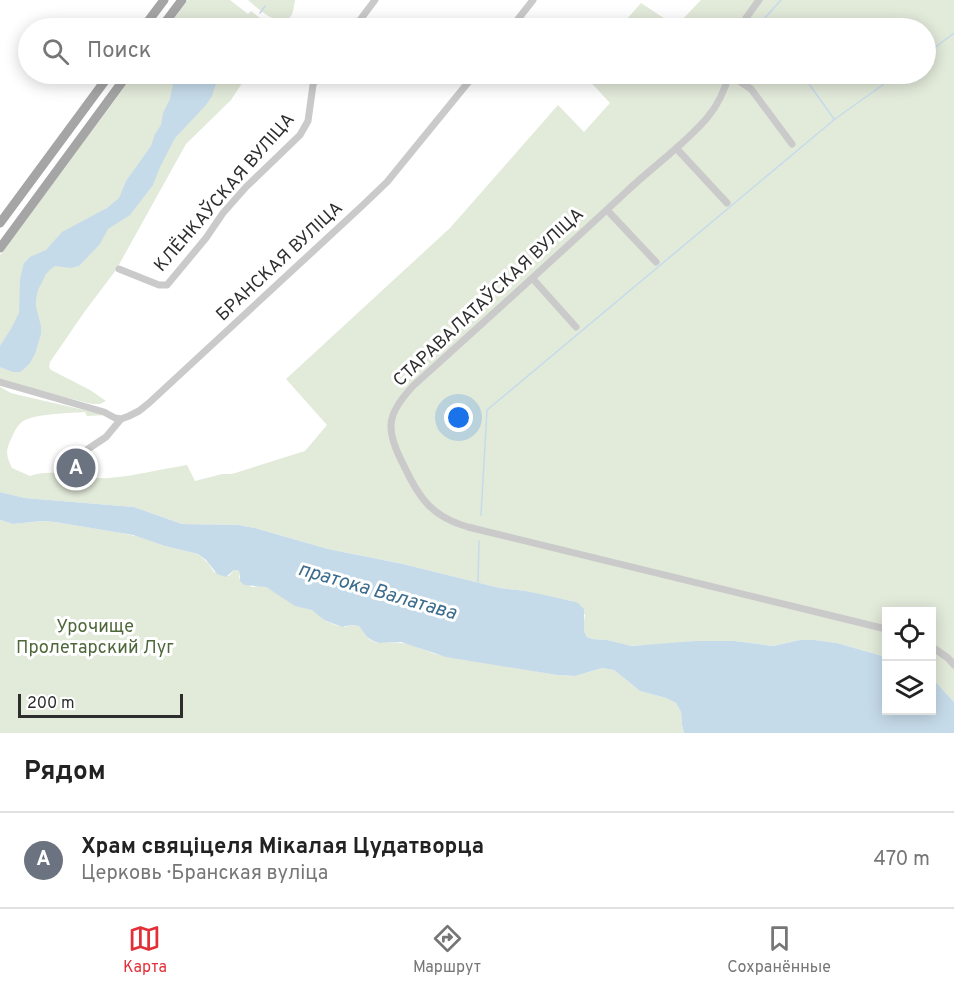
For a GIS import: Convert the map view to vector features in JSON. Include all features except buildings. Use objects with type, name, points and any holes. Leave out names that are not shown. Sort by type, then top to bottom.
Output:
[{"type":"main road","points":[[150,18],[164,0]]},
{"type":"main road","points":[[168,18],[182,0]]},
{"type":"main road","points":[[0,224],[103,84]]},
{"type":"main road","points":[[0,248],[121,84]]},
{"type":"street","points":[[362,18],[375,0]]},
{"type":"street","points":[[519,18],[533,0]]},
{"type":"street","points":[[746,18],[759,0]]},
{"type":"street","name":"КЛЁНКАЎСКАЯ ВУЛІЦА","points":[[119,269],[159,285],[167,285],[246,187],[300,135],[309,121],[314,84]]},
{"type":"street","name":"БРАНСКАЯ ВУЛІЦА","points":[[86,451],[106,437],[121,419],[139,411],[149,403],[387,182],[468,84]]},
{"type":"street","name":"СТАРАВАЛАТАЎСКАЯ ВУЛІЦА","points":[[726,84],[713,111],[676,148],[413,386],[401,400],[393,415],[391,426],[398,454],[419,495],[431,509],[457,524],[882,628]]},
{"type":"street","points":[[744,84],[751,89],[792,144]]},
{"type":"street","points":[[676,148],[727,203]]},
{"type":"street","points":[[607,210],[656,262]]},
{"type":"street","points":[[533,279],[576,327]]},
{"type":"street","points":[[0,382],[121,419]]},
{"type":"street","points":[[936,650],[954,665]]},
{"type":"green space","points":[[188,0],[230,0],[248,14],[251,11],[260,18],[174,18]]},
{"type":"green space","points":[[248,0],[295,0],[294,9],[289,18],[272,18]]},
{"type":"green space","points":[[701,0],[954,0],[954,702],[936,682],[936,607],[882,607],[882,656],[837,643],[815,640],[800,640],[773,646],[735,641],[695,641],[628,646],[587,637],[583,628],[585,615],[572,601],[500,588],[403,564],[328,549],[255,528],[239,525],[182,524],[134,507],[25,498],[0,492],[0,387],[11,393],[106,415],[87,416],[85,412],[62,413],[23,421],[13,435],[7,450],[12,468],[30,476],[59,473],[109,478],[187,465],[195,481],[222,474],[232,474],[305,451],[327,425],[286,379],[450,228],[558,105],[584,132],[610,103],[592,84],[936,84],[936,18],[684,18]]},
{"type":"green space","points":[[641,3],[664,18],[628,18]]},
{"type":"green space","points":[[127,84],[241,84],[231,100],[186,144],[116,270],[50,362],[51,370],[106,401],[92,404],[0,379],[0,255]]},
{"type":"green space","name":"Урочище Пролетарский Луг","points":[[0,520],[13,524],[55,522],[116,532],[198,554],[214,572],[229,576],[234,570],[238,570],[239,578],[252,587],[266,587],[316,612],[324,620],[338,626],[359,626],[368,638],[375,642],[406,644],[435,654],[557,675],[575,676],[602,668],[614,670],[640,691],[676,703],[681,712],[684,733],[0,733]]},
{"type":"water","points":[[173,84],[216,84],[206,105],[175,138],[153,185],[130,215],[108,229],[100,244],[79,266],[71,268],[55,266],[46,274],[36,299],[41,334],[30,363],[20,372],[0,367],[0,346],[19,313],[20,279],[24,263],[30,257],[46,250],[62,232],[107,208],[119,198],[126,181],[151,146],[170,99]]},
{"type":"water","name":"пратока Валатава","points":[[0,492],[25,498],[134,507],[182,524],[239,525],[255,528],[328,549],[403,564],[500,588],[576,602],[584,609],[584,631],[587,637],[631,646],[695,641],[735,641],[773,646],[800,640],[837,643],[882,656],[882,715],[936,715],[936,682],[954,702],[954,733],[684,733],[681,712],[676,703],[640,691],[614,670],[602,668],[575,676],[557,675],[446,657],[401,642],[379,643],[367,637],[359,626],[342,627],[324,620],[312,610],[295,606],[266,587],[244,585],[240,581],[238,570],[234,570],[226,577],[217,574],[198,554],[133,535],[55,522],[13,524],[0,520]]},
{"type":"waterway","points":[[765,18],[781,0]]},
{"type":"waterway","points":[[260,13],[265,6]]},
{"type":"waterway","points":[[936,46],[954,33]]},
{"type":"waterway","points":[[809,84],[834,119]]},
{"type":"waterway","points":[[481,515],[487,410],[835,119],[884,84]]},
{"type":"waterway","points":[[478,582],[479,541]]},
{"type":"place","name":"Храм свяціцеля Мікалая Цудатворца","points":[[76,468]]}]
